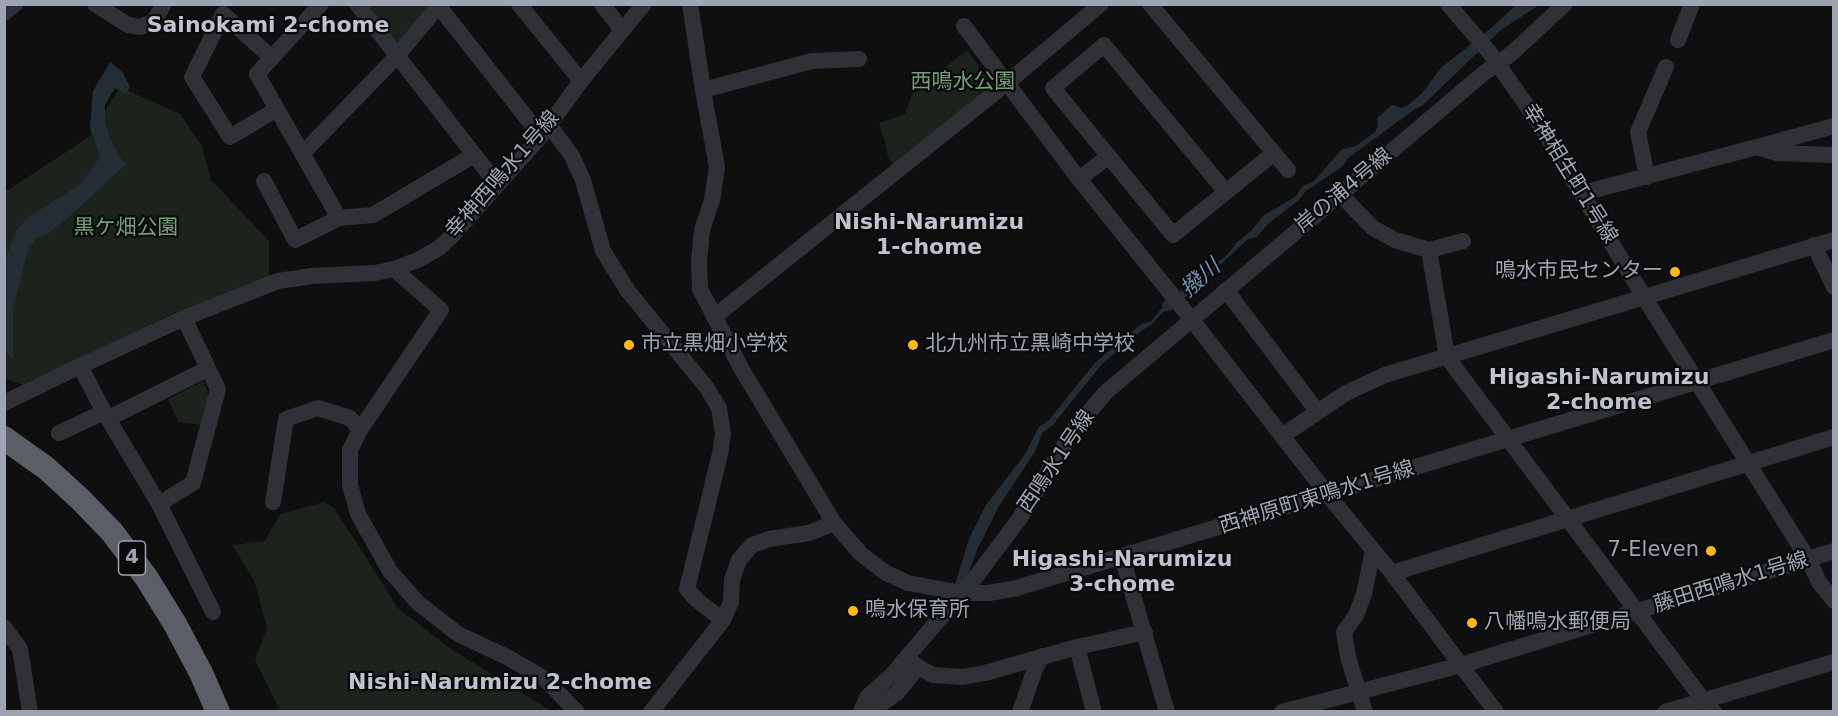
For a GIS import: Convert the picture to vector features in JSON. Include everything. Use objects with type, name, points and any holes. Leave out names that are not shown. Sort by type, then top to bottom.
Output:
[{"type":"highway","name":"4","points":[[4,438],[46,468],[112,532],[146,577],[175,624],[218,711]]},
{"type":"highway","name":"4","points":[[4,456],[37,480],[71,510],[133,585],[161,632],[200,711]]},
{"type":"street","points":[[4,13],[15,4]]},
{"type":"street","points":[[95,4],[128,25],[141,27],[154,21],[164,4]]},
{"type":"street","points":[[321,4],[256,74],[339,218]]},
{"type":"street","points":[[357,4],[497,184]]},
{"type":"street","points":[[519,4],[581,81]]},
{"type":"street","points":[[602,4],[622,30]]},
{"type":"street","name":"幸神西鳴水1号線","points":[[4,403],[184,318],[278,281],[312,276],[375,273],[418,260],[439,248],[545,130],[581,81],[644,4]]},
{"type":"street","name":"西神原町東鳴水1号線","points":[[690,4],[717,167],[712,200],[702,230],[699,261],[700,289],[753,388],[834,523],[861,554],[886,573],[908,583],[962,593],[989,593],[1017,588],[1833,340]]},
{"type":"street","points":[[714,317],[1007,83],[1101,4]]},
{"type":"street","points":[[1150,4],[1288,170]]},
{"type":"street","name":"幸神相生町1号線","points":[[1449,4],[1498,63],[1539,123],[1833,601]]},
{"type":"street","name":"岸の浦4号線","points":[[1189,317],[1226,290],[1511,54],[1566,4]]},
{"type":"street","points":[[1678,40],[1692,4]]},
{"type":"street","points":[[303,153],[397,56],[439,5],[545,130],[572,156],[583,180],[603,251],[622,281],[656,327],[707,388],[719,408],[723,434],[720,454],[687,589],[698,601],[723,620]]},
{"type":"street","points":[[272,58],[224,14],[192,77],[230,137],[277,109]]},
{"type":"street","points":[[964,26],[1079,179],[1392,573],[1496,711]]},
{"type":"street","points":[[1226,192],[1104,45],[1053,88],[1173,235],[1226,192],[1274,153]]},
{"type":"street","points":[[703,90],[812,61],[859,59]]},
{"type":"street","points":[[1647,177],[1638,132],[1666,67]]},
{"type":"street","points":[[1583,193],[1833,126]]},
{"type":"street","points":[[1757,147],[1777,153],[1833,154]]},
{"type":"street","points":[[264,181],[295,240],[339,218],[373,215],[474,155]]},
{"type":"street","points":[[1079,179],[1109,156]]},
{"type":"street","points":[[1340,194],[1373,228],[1395,240],[1429,250],[1463,241]]},
{"type":"street","points":[[1282,436],[1346,393],[1385,375],[1833,240]]},
{"type":"street","points":[[1814,246],[1833,287]]},
{"type":"street","points":[[1429,250],[1447,357],[1708,706]]},
{"type":"street","points":[[394,269],[441,310],[360,430],[350,450],[350,485],[358,514],[390,571],[418,603],[458,634],[507,657],[545,679],[577,711]]},
{"type":"street","points":[[1226,290],[1317,411]]},
{"type":"street","name":"西鳴水1号線","points":[[912,663],[1020,518],[1073,431],[1105,393],[1189,317]]},
{"type":"street","points":[[159,504],[193,483],[218,389],[184,318]]},
{"type":"street","points":[[80,366],[159,504],[213,612]]},
{"type":"street","points":[[59,433],[106,415],[207,369]]},
{"type":"street","points":[[273,502],[286,419],[318,408],[350,418],[360,430]]},
{"type":"street","points":[[1392,573],[1833,436]]},
{"type":"street","points":[[651,711],[723,620],[731,602],[732,580],[739,560],[752,545],[769,539],[809,533],[834,523]]},
{"type":"street","points":[[1365,711],[1363,701],[1357,692],[1344,632],[1356,615],[1364,594],[1373,550]]},
{"type":"street","name":"藤田西鳴水1号線","points":[[1282,711],[1461,664],[1833,551]]},
{"type":"street","points":[[1122,557],[1167,711]]},
{"type":"street","points":[[4,627],[20,649],[30,711]]},
{"type":"street","points":[[912,663],[933,675],[963,677],[1145,632]]},
{"type":"street","points":[[1077,647],[1094,711]]},
{"type":"street","points":[[1020,711],[1042,656]]},
{"type":"street","points":[[1665,711],[1708,706],[1833,662]]},
{"type":"street","points":[[861,711],[867,697],[893,674],[912,663]]},
{"type":"street","points":[[877,711],[880,705],[897,693],[912,663]]},
{"type":"green space","points":[[366,5],[429,5],[401,42],[396,43]]},
{"type":"green space","name":"西鳴水公園","points":[[967,50],[995,88],[893,164],[888,158],[879,123],[905,114],[912,94]]},
{"type":"green space","name":"黒ケ畑公園","points":[[120,87],[180,114],[202,146],[211,180],[269,241],[269,278],[174,313],[30,383],[24,385],[5,379],[5,192],[89,137]]},
{"type":"green space","points":[[203,381],[209,395],[202,425],[179,422],[168,399]]},
{"type":"green space","points":[[324,502],[335,509],[398,608],[451,649],[551,711],[280,711],[255,660],[267,628],[254,580],[232,545],[265,541],[280,514]]},
{"type":"water","name":"撥川","points":[[1516,5],[1539,5],[1501,30],[1422,106],[1306,191],[1299,200],[1268,224],[1257,237],[1248,239],[1171,310],[1163,312],[1151,325],[1102,364],[1052,426],[1043,432],[1034,453],[999,506],[977,550],[963,589],[954,588],[969,539],[986,505],[1026,453],[1038,428],[1049,420],[1094,364],[1140,325],[1151,321],[1162,308],[1163,302],[1190,286],[1228,254],[1264,215],[1296,196],[1303,186],[1314,181],[1342,149],[1356,146],[1375,132],[1378,126],[1377,118],[1392,105],[1401,108],[1407,106],[1421,94],[1442,67]]},
{"type":"water","points":[[110,62],[122,71],[130,87],[126,94],[115,88],[105,105],[105,122],[111,141],[125,165],[62,223],[47,234],[38,237],[28,249],[13,310],[13,359],[5,351],[5,260],[16,231],[27,218],[82,183],[100,157],[90,128],[93,91]]},
{"type":"place","name":"鳴水市民センター","points":[[1675,272]]},
{"type":"place","name":"市立黒畑小学校","points":[[629,345]]},
{"type":"place","name":"北九州市立黒崎中学校","points":[[913,345]]},
{"type":"place","name":"7-Eleven","points":[[1711,551]]},
{"type":"place","name":"鳴水保育所","points":[[853,611]]},
{"type":"place","name":"八幡鳴水郵便局","points":[[1472,623]]},
{"type":"district","name":"Sainokami 2-chome","points":[[268,26]]},
{"type":"district","name":"Nishi-Narumizu 1-chome","points":[[929,236]]},
{"type":"district","name":"Higashi-Narumizu 2-chome","points":[[1599,390]]},
{"type":"district","name":"Higashi-Narumizu 3-chome","points":[[1122,572]]},
{"type":"district","name":"Nishi-Narumizu 2-chome","points":[[500,683]]}]
